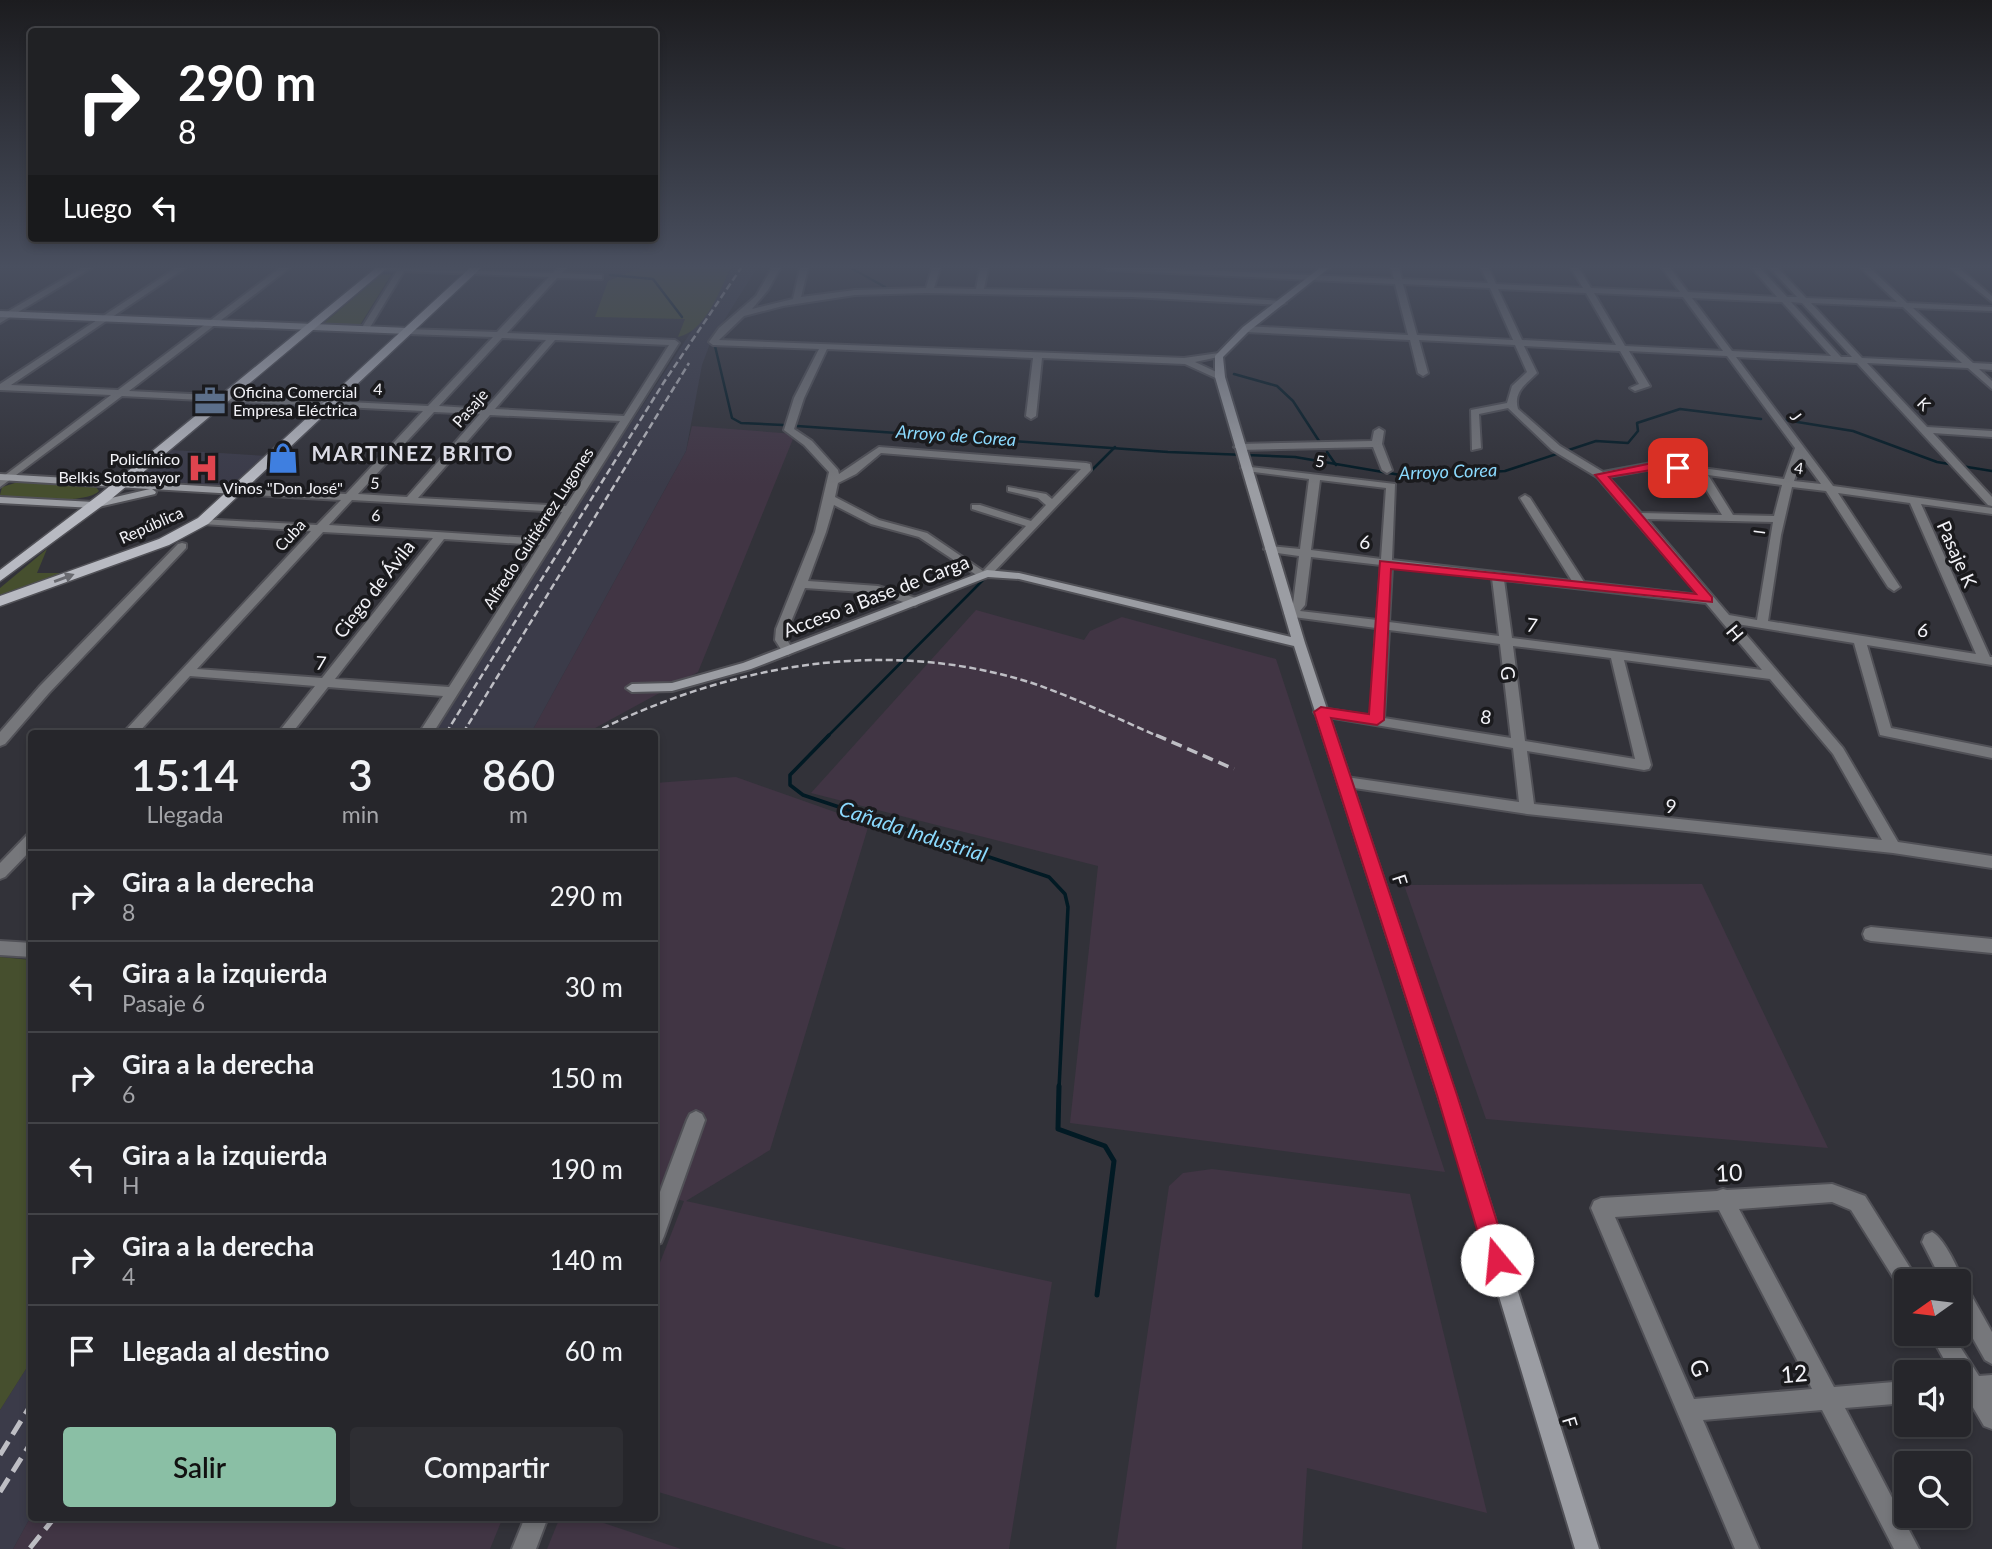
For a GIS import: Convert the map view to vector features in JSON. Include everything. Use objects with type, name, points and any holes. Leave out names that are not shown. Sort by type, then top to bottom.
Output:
[{"type":"main road","points":[[0,578],[296,340]]},
{"type":"main road","name":"República","points":[[6,599],[164,542],[203,521],[398,340]]},
{"type":"main road","points":[[0,608],[6,599]]},
{"type":"street","points":[[0,388],[72,340]]},
{"type":"street","points":[[3,480],[190,340]]},
{"type":"street","name":"Cuba","points":[[133,730],[495,340]]},
{"type":"street","name":"Pasaje","points":[[410,500],[550,340]]},
{"type":"street","name":"Alfredo Guitiérrez Lugones","points":[[428,730],[675,343],[638,340]]},
{"type":"street","points":[[714,340],[1184,361],[1219,356],[1235,340]]},
{"type":"street","points":[[1414,340],[1423,373]]},
{"type":"street","points":[[1448,340],[1992,368]]},
{"type":"street","points":[[1476,448],[1474,412],[1511,405],[1517,386],[1532,373],[1520,340]]},
{"type":"street","points":[[1618,340],[1646,386],[1635,388]]},
{"type":"street","name":"J","points":[[1720,340],[1830,489],[1894,587]]},
{"type":"street","points":[[1821,340],[1838,359]]},
{"type":"street","name":"K","points":[[1842,340],[1992,503]]},
{"type":"street","points":[[1944,340],[1992,386]]},
{"type":"street","points":[[788,651],[781,640],[782,629],[831,499],[834,472],[807,443],[789,430],[799,398],[824,347]]},
{"type":"street","points":[[1031,416],[1038,356]]},
{"type":"street","name":"F","points":[[1219,356],[1220,377],[1238,447],[1321,712],[1455,1120],[1587,1549]]},
{"type":"street","points":[[1184,361],[1220,377]]},
{"type":"street","name":"4","points":[[0,388],[331,402],[628,419]]},
{"type":"street","name":"H","points":[[1511,405],[1556,448],[1601,475],[1638,516],[1770,675],[1838,751],[1894,847]]},
{"type":"street","points":[[1927,430],[1992,433]]},
{"type":"street","points":[[1380,431],[1377,444],[1387,470]]},
{"type":"street","points":[[1238,447],[1377,444]]},
{"type":"street","name":"I","points":[[1762,624],[1777,519],[1786,482],[1800,448]]},
{"type":"street","points":[[831,499],[875,522],[923,535],[984,574],[1086,470],[1086,466],[879,450],[852,472],[833,481]]},
{"type":"street","name":"4","points":[[1601,475],[1657,465],[1992,511]]},
{"type":"street","name":"5","points":[[1246,468],[1391,486],[1385,564]]},
{"type":"street","points":[[1700,471],[1730,518]]},
{"type":"street","points":[[1290,613],[1299,606],[1308,555],[1315,476]]},
{"type":"street","name":"5","points":[[3,480],[567,509]]},
{"type":"street","name":"5","points":[[0,500],[94,505],[122,497],[181,488]]},
{"type":"street","points":[[1012,489],[1042,496],[1052,504]]},
{"type":"street","points":[[1525,498],[1581,586]]},
{"type":"street","name":"Pasaje K","points":[[1914,500],[1989,661]]},
{"type":"street","points":[[976,507],[1032,525]]},
{"type":"street","points":[[1638,516],[1777,519]]},
{"type":"street","name":"6","points":[[203,521],[547,542]]},
{"type":"street","name":"Ciego de Ávila","points":[[287,730],[441,536]]},
{"type":"street","name":"República","points":[[0,741],[44,690],[182,547]]},
{"type":"street","name":"6","points":[[1270,549],[1498,578],[1707,600]]},
{"type":"street","points":[[1377,720],[1385,564]]},
{"type":"street","name":"Acceso a Base de Carga","points":[[632,688],[672,687],[788,651],[984,574],[1019,576],[1299,643]]},
{"type":"street","name":"G","points":[[1498,578],[1527,809]]},
{"type":"street","points":[[801,584],[878,590],[915,602]]},
{"type":"street","name":"7","points":[[1290,613],[1770,675]]},
{"type":"street","name":"6","points":[[1723,618],[1989,661]]},
{"type":"street","points":[[1859,640],[1885,732],[1992,753]]},
{"type":"street","name":"8","points":[[1321,712],[1644,765],[1616,655]]},
{"type":"street","name":"7","points":[[187,672],[452,692]]},
{"type":"street","name":"9","points":[[1346,782],[1527,809],[1894,847],[1992,862]]},
{"type":"street","points":[[0,873],[28,843]]},
{"type":"street","points":[[1871,934],[1992,946]]},
{"type":"street","points":[[0,948],[28,950]]},
{"type":"street","points":[[658,1225],[696,1119]]},
{"type":"street","name":"10","points":[[1601,1208],[1832,1193],[1858,1203],[1899,1269]]},
{"type":"street","points":[[1723,1198],[1907,1549]]},
{"type":"street","name":"G","points":[[1601,1208],[1747,1549]]},
{"type":"street","points":[[1932,1242],[1947,1269]]},
{"type":"street","points":[[1971,1315],[1992,1353]]},
{"type":"street","points":[[1948,1346],[1992,1418]]},
{"type":"street","name":"12","points":[[1687,1410],[1894,1393]]},
{"type":"street","points":[[524,1549],[535,1521]]},
{"type":"shaded area","points":[[685,340],[711,340],[702,365],[686,451],[533,730],[434,730]]},
{"type":"shaded area","points":[[692,426],[795,434],[698,672],[592,730],[533,730],[686,451]]},
{"type":"shaded area","name":"Policlínico Belkis Sotomayor","points":[[172,450],[268,456],[236,486],[136,480]]},
{"type":"shaded area","points":[[976,610],[1084,640],[1090,631],[1122,617],[1276,659],[1445,1172],[1070,1123],[1098,866],[811,793]]},
{"type":"shaded area","points":[[736,777],[869,824],[770,1150],[686,1201],[1052,1282],[1009,1549],[846,1549],[658,1492],[658,1268],[684,1201],[658,1195],[658,783]]},
{"type":"shaded area","points":[[1702,884],[1828,1148],[1486,1119],[1404,885]]},
{"type":"shaded area","points":[[1212,1169],[1410,1194],[1487,1513],[1307,1468],[1302,1549],[1116,1549],[1169,1186],[1183,1173]]},
{"type":"shaded area","points":[[28,1366],[28,1521],[13,1549],[0,1549],[0,1410]]},
{"type":"shaded area","points":[[28,1521],[501,1521],[490,1549],[13,1549]]},
{"type":"shaded area","points":[[558,1521],[598,1521],[681,1549],[547,1549]]},
{"type":"green space","points":[[18,482],[96,487],[99,491],[80,498],[67,499],[0,495],[2,487]]},
{"type":"green space","points":[[47,549],[37,573],[64,573],[0,595],[0,588]]},
{"type":"green space","points":[[0,957],[28,960],[28,1366],[0,1410]]},
{"type":"waterway","name":"Arroyo de Corea","points":[[715,346],[732,418],[741,423],[783,425]]},
{"type":"waterway","points":[[1234,374],[1277,386],[1293,401],[1321,444]]},
{"type":"waterway","name":"Arroyo Corea","points":[[1335,464],[1412,477],[1505,471],[1596,441],[1628,443],[1638,431],[1637,423],[1680,409],[1761,419]]},
{"type":"waterway","points":[[1785,420],[1853,431],[1937,462],[1992,471]]},
{"type":"waterway","name":"Arroyo de Corea","points":[[797,426],[1114,448]]},
{"type":"waterway","name":"Cañada Industrial","points":[[1061,501],[1114,448]]},
{"type":"waterway","name":"Arroyo Corea","points":[[1114,448],[1295,457],[1335,464]]},
{"type":"waterway","points":[[1327,452],[1335,464]]},
{"type":"waterway","name":"Cañada Industrial","points":[[827,737],[987,576]]},
{"type":"waterway","name":"Cañada Industrial","points":[[829,735],[790,775],[790,785],[803,795],[1049,877],[1065,894],[1068,907],[1059,1088]]},
{"type":"waterway","name":"Cañada Industrial","points":[[1059,1086],[1058,1129],[1105,1146],[1114,1161],[1097,1295]]},
{"type":"railway","points":[[448,730],[692,340]]},
{"type":"railway","points":[[465,730],[689,363]]},
{"type":"railway","points":[[600,730],[645,709],[698,690],[753,675],[808,665],[864,660],[920,661],[976,669],[1032,683],[1160,737]]},
{"type":"railway","points":[[1156,735],[1234,769]]},
{"type":"railway","points":[[0,1455],[28,1410]]},
{"type":"railway","points":[[0,1492],[28,1447]]},
{"type":"railway","points":[[30,1548],[52,1521]]},
{"type":"place","name":"Oficina Comercial Empresa Eléctrica","points":[[210,401]]},
{"type":"place","name":"Vinos \"Don José\"","points":[[283,458]]},
{"type":"place","name":"Policlínico Belkis Sotomayor","points":[[203,468]]},
{"type":"district","name":"MARTINEZ BRITO","points":[[413,454]]},
{"type":"route","points":[[1497,1260],[1447,1095],[1321,712],[1377,720],[1385,564],[1707,600],[1601,475],[1657,465],[1678,468]]}]
